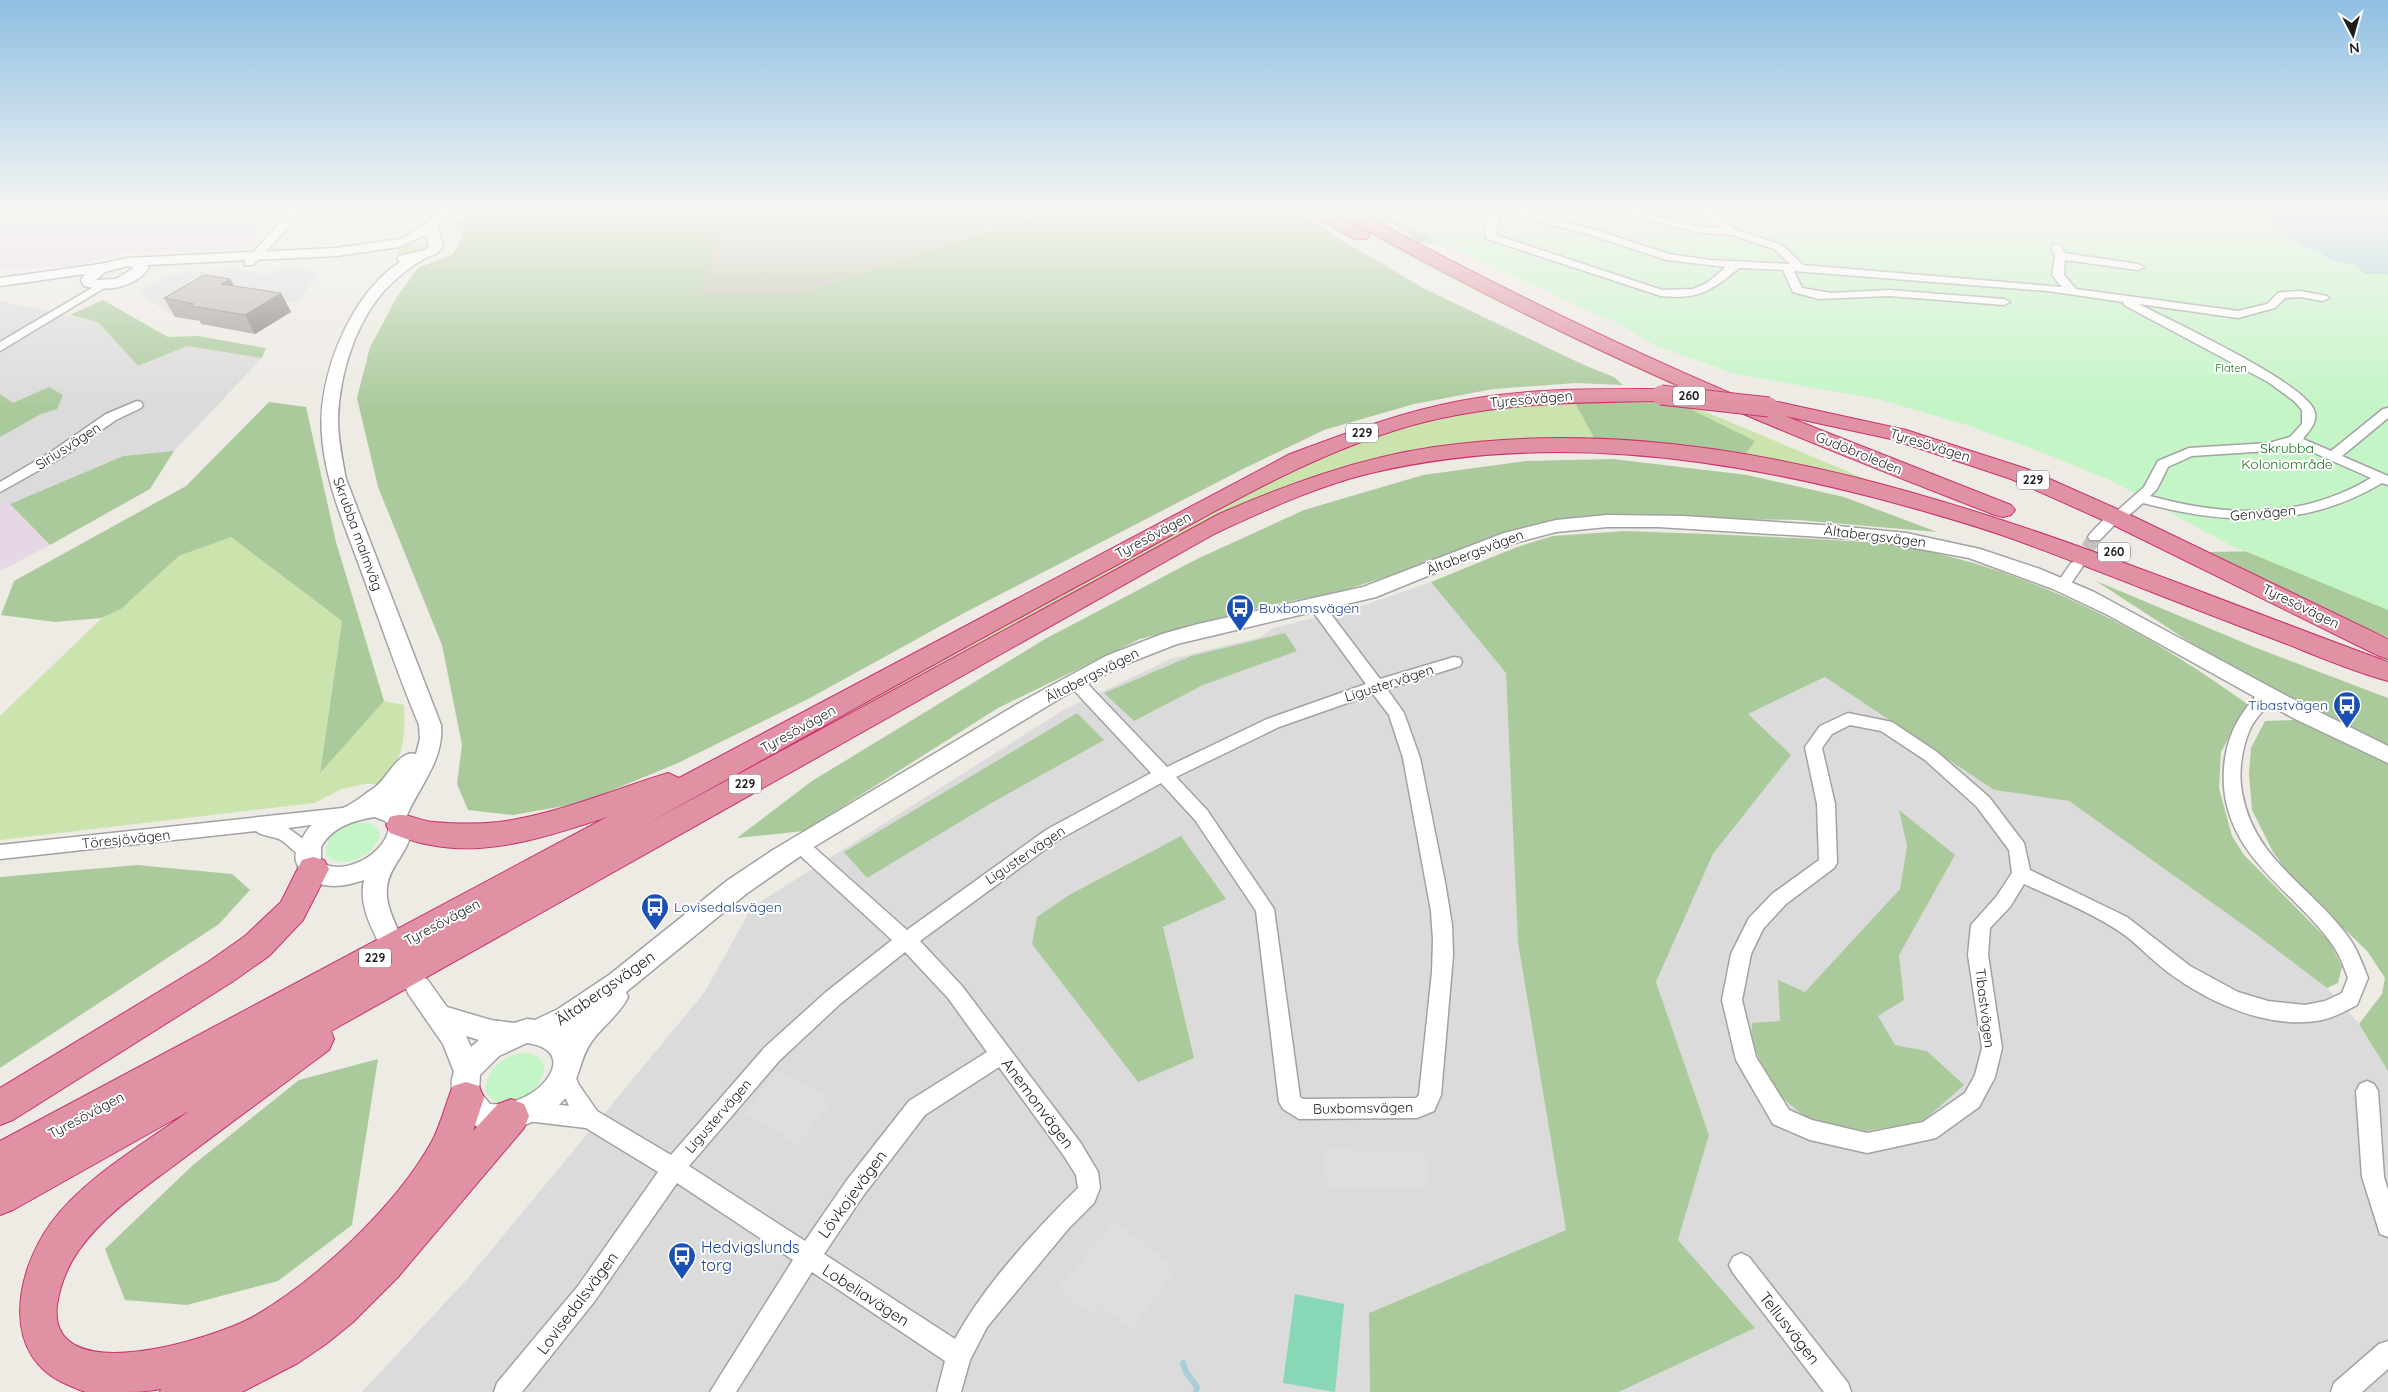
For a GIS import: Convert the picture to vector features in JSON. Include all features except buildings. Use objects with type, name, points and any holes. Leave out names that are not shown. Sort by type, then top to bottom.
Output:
[{"type":"highway","name":"Gudöbroleden","points":[[1439,277],[1628,369],[1755,425],[2004,527]]},
{"type":"highway","name":"Gudöbroleden","points":[[1467,277],[1546,317],[1758,412],[1985,503],[2388,654]]},
{"type":"highway","name":"Tyresövägen","points":[[0,1161],[1263,476],[1355,435],[1417,417],[1461,407],[1514,399],[1590,394],[1661,395],[1769,406],[1894,433],[1971,456],[2104,511],[2388,650]]},
{"type":"highway","name":"Tyresövägen","points":[[0,1197],[1208,528],[1278,497],[1321,481],[1365,468],[1436,454],[1488,447],[1582,444],[1660,448],[1785,468],[1856,485],[2004,527],[2388,672]]},
{"type":"highway","points":[[398,820],[422,833],[450,836],[514,831],[587,812],[751,755]]},
{"type":"highway","points":[[0,1108],[220,972],[256,946],[292,911],[318,866]]},
{"type":"highway","points":[[447,949],[200,1123],[108,1192],[84,1214],[62,1240],[48,1265],[38,1291],[35,1315],[39,1335],[49,1352],[67,1366],[87,1372],[119,1375],[164,1368],[218,1353],[266,1332],[302,1309],[340,1278],[396,1220],[439,1164],[454,1133],[467,1085]]},
{"type":"highway","points":[[181,1392],[229,1378],[270,1357],[329,1318],[394,1253],[471,1160],[518,1114]]},
{"type":"street","points":[[0,283],[40,277]]},
{"type":"street","points":[[92,277],[93,282]]},
{"type":"street","points":[[0,283],[72,278],[93,282],[118,282],[125,277]]},
{"type":"street","name":"Skrubba malmväg","points":[[389,277],[369,303],[342,354],[333,389],[330,413],[330,442],[337,480],[424,711],[432,723],[430,746],[426,760],[399,804],[398,820]]},
{"type":"street","points":[[1612,277],[1661,293],[1676,295],[1704,291],[1721,277]]},
{"type":"street","points":[[1791,277],[1797,290],[1808,294],[1868,296],[1888,293],[2004,302]]},
{"type":"street","points":[[1912,277],[2072,291],[2238,316],[2271,306],[2282,295],[2300,294],[2323,298]]},
{"type":"street","points":[[2060,277],[2072,291]]},
{"type":"street","points":[[1937,279],[1946,296]]},
{"type":"street","points":[[0,347],[58,311],[93,282]]},
{"type":"street","points":[[2095,537],[2150,489],[2163,464],[2189,452],[2269,447],[2295,440],[2308,424],[2308,410],[2298,398],[2272,378],[2118,297]]},
{"type":"street","name":"Siriusvägen","points":[[0,488],[56,455],[112,417],[137,405]]},
{"type":"street","points":[[2333,456],[2388,412]]},
{"type":"street","points":[[2295,440],[2384,480]]},
{"type":"street","name":"Genvägen","points":[[2141,498],[2216,515],[2270,515],[2316,507],[2347,498],[2384,480]]},
{"type":"street","name":"Ältabergsvägen","points":[[540,1031],[588,1004],[668,944],[738,886],[800,846],[1076,682],[1118,660],[1171,639],[1241,620],[1316,605],[1378,589],[1483,546],[1527,532],[1600,521],[1652,521],[1825,530],[1905,538],[2001,561],[2063,585],[2128,617],[2267,695],[2388,756]]},
{"type":"street","points":[[2063,585],[2076,566]]},
{"type":"street","name":"Buxbomsvägen","points":[[1076,682],[1164,775],[1216,835],[1265,909],[1290,1102],[1299,1109],[1417,1108],[1426,1104],[1430,1095],[1443,956],[1442,925],[1412,761],[1396,713],[1378,686],[1316,605]]},
{"type":"street","name":"Ligustervägen","points":[[674,1168],[772,1054],[833,998],[907,940],[1052,835],[1150,780],[1178,770],[1273,723],[1378,686],[1454,662]]},
{"type":"street","points":[[2021,874],[2083,903],[2124,926],[2210,989],[2253,1007],[2299,1014],[2323,1011],[2350,999],[2358,978],[2348,953],[2324,921],[2279,878],[2257,852],[2238,818],[2233,795],[2234,752],[2243,727],[2267,695]]},
{"type":"street","points":[[386,856],[370,867],[318,866],[315,837],[329,824],[387,791],[411,762],[419,740],[424,711]]},
{"type":"street","name":"Tibastvägen","points":[[1848,719],[1886,726],[1931,756],[1983,802],[2018,848],[2021,874],[2002,902],[1981,925],[1978,955],[1992,1048],[1985,1077],[1972,1100],[1928,1131],[1867,1143],[1810,1130],[1781,1117],[1746,1060],[1732,1000],[1741,954],[1756,924],[1779,899],[1828,863],[1830,837],[1828,803],[1813,747],[1826,730],[1848,719]]},
{"type":"street","points":[[353,812],[375,808],[386,810],[398,820],[401,834],[378,870],[373,899]]},
{"type":"street","name":"Töresjövägen","points":[[0,852],[251,826],[353,812]]},
{"type":"street","name":"Töresjövägen","points":[[251,826],[275,830],[285,834],[318,866],[353,883],[373,899],[388,936]]},
{"type":"street","name":"Anemonvägen","points":[[800,846],[907,940],[928,961],[955,992],[1083,1164],[1087,1172],[1089,1188],[1086,1195],[1061,1220],[996,1296],[979,1319],[959,1356],[949,1392]]},
{"type":"street","name":"Ältabergsvägen","points":[[565,1066],[582,1033],[598,1013],[668,944]]},
{"type":"street","points":[[418,986],[453,1037],[467,1085],[479,1113],[493,1118],[518,1114],[589,1118]]},
{"type":"street","points":[[440,1016],[492,1032],[512,1034],[540,1031],[555,1036],[564,1046],[565,1066],[571,1092],[589,1118],[674,1168]]},
{"type":"street","points":[[467,1085],[484,1050],[512,1034]]},
{"type":"street","name":"Lövkojevägen","points":[[722,1392],[808,1257],[855,1188],[917,1108],[1001,1054]]},
{"type":"street","points":[[518,1114],[540,1105],[554,1092],[565,1066]]},
{"type":"street","points":[[2367,1091],[2374,1177],[2388,1226]]},
{"type":"street","name":"Lobeliavägen","points":[[674,1168],[959,1356]]},
{"type":"street","name":"Lovisedalsvägen","points":[[506,1392],[586,1294],[674,1168]]},
{"type":"street","name":"Tellusvägen","points":[[1741,1265],[1839,1392]]},
{"type":"street","points":[[2343,1392],[2388,1353]]},
{"type":"shaded area","points":[[165,277],[316,277],[298,302],[287,302],[275,309],[214,293],[175,317],[139,293]]},
{"type":"shaded area","points":[[703,277],[848,277],[795,294],[698,294]]},
{"type":"shaded area","points":[[0,301],[98,322],[138,366],[187,346],[262,358],[174,451],[123,456],[10,504],[0,504]]},
{"type":"shaded area","points":[[0,504],[10,504],[50,545],[0,571]]},
{"type":"shaded area","points":[[1431,582],[1506,673],[1518,943],[1566,1230],[1369,1313],[1370,1392],[362,1392],[469,1277],[704,993],[752,907],[1065,709],[1171,659],[1261,637],[1273,628],[1362,606]]},
{"type":"shaded area","points":[[1826,677],[1994,790],[2069,801],[2253,932],[2327,988],[2359,1024],[2388,1071],[2388,1392],[1619,1392],[1755,1328],[1678,1240],[1709,1135],[1656,982],[1713,854],[1790,755],[1747,714]]},
{"type":"shaded area","points":[[780,1070],[833,1101],[797,1144],[744,1112]]},
{"type":"shaded area","points":[[1325,1150],[1424,1151],[1429,1188],[1327,1186]]},
{"type":"shaded area","points":[[1115,1221],[1177,1270],[1131,1329],[1100,1304],[1090,1315],[1058,1288]]},
{"type":"green space","points":[[411,277],[704,277],[699,294],[795,294],[848,277],[1405,277],[1425,289],[1584,365],[1614,377],[1623,385],[1576,383],[1493,389],[1414,404],[1324,430],[1243,469],[964,613],[810,698],[678,763],[581,803],[513,815],[468,810],[457,784],[462,745],[442,645],[378,487],[357,398],[370,347],[398,295]]},
{"type":"green space","points":[[1449,277],[1468,277],[1695,391],[1684,390],[1593,348]]},
{"type":"green space","name":"Flaten","points":[[1515,277],[2388,277],[2388,610],[2230,545],[2112,481],[2044,453],[1964,424],[1878,399],[1735,374],[1654,345],[1623,326]]},
{"type":"green space","points":[[103,300],[168,337],[198,336],[266,348],[262,358],[187,346],[138,366],[98,322],[70,315]]},
{"type":"green space","points":[[49,387],[63,395],[57,409],[41,414],[0,437],[0,394],[13,403]]},
{"type":"green space","points":[[1574,401],[1594,438],[1452,446],[1396,455],[1335,470],[1239,506],[426,950],[422,942],[1206,515],[1291,472],[1357,443],[1403,428],[1451,417],[1500,409]]},
{"type":"green space","points":[[1574,401],[1676,402],[1755,441],[1746,453],[1664,443],[1594,438]]},
{"type":"green space","points":[[269,402],[306,407],[336,542],[384,701],[320,773],[342,621],[231,537],[179,556],[121,609],[101,618],[55,622],[1,615],[14,581],[186,486]]},
{"type":"green space","points":[[1676,402],[1682,402],[1887,488],[1730,451],[1746,453]]},
{"type":"green space","points":[[174,451],[150,489],[50,545],[10,504],[123,456]]},
{"type":"green space","points":[[1613,459],[1747,475],[1844,497],[1937,532],[1798,520],[1585,516],[1532,525],[1511,531],[1422,565],[1339,592],[1270,605],[1140,639],[998,708],[804,831],[737,838],[812,781],[1045,639],[1197,559],[1304,510],[1423,475],[1526,461]]},
{"type":"green space","points":[[2388,529],[2388,637],[2350,622],[2209,552],[2259,551]]},
{"type":"green space","points":[[1625,531],[1838,540],[1911,548],[1956,558],[2045,588],[2087,607],[2129,629],[2209,677],[2247,704],[2221,752],[2219,788],[2232,836],[2244,855],[2330,942],[2342,967],[2338,983],[2327,988],[2253,932],[2069,801],[1994,790],[1825,677],[1748,714],[1791,755],[1713,854],[1656,982],[1709,1135],[1678,1240],[1755,1328],[1619,1392],[1370,1392],[1369,1313],[1566,1230],[1518,943],[1506,673],[1431,582],[1517,547],[1553,536]]},
{"type":"green space","points":[[231,537],[342,621],[320,772],[384,701],[404,705],[402,746],[396,764],[384,784],[364,784],[342,789],[314,803],[0,840],[0,716],[103,617],[121,609],[179,556]]},
{"type":"green space","points":[[2096,581],[2254,647],[2388,698],[2388,747],[2239,674]]},
{"type":"green space","points":[[1285,633],[1297,651],[1203,685],[1134,721],[1104,693],[1191,656]]},
{"type":"green space","points":[[1077,713],[1104,740],[988,805],[867,878],[844,852]]},
{"type":"green space","points":[[2297,720],[2388,764],[2388,1071],[2359,1024],[2382,994],[2385,978],[2368,952],[2293,879],[2273,852],[2252,810],[2249,774],[2251,748],[2265,721]]},
{"type":"green space","points":[[1899,810],[1955,855],[1899,955],[1904,1000],[1878,1016],[1895,1045],[1927,1051],[1964,1085],[1922,1122],[1865,1131],[1805,1117],[1773,1090],[1751,1040],[1752,1023],[1780,1021],[1778,980],[1805,992],[1900,889],[1907,846]]},
{"type":"green space","points":[[357,823],[370,824],[380,832],[378,840],[366,854],[350,861],[341,862],[326,854],[328,842],[335,833]]},
{"type":"green space","points":[[1181,836],[1226,899],[1163,927],[1194,1058],[1138,1082],[1032,944],[1037,917],[1069,895]]},
{"type":"green space","points":[[137,865],[232,874],[250,890],[219,924],[0,1068],[0,877]]},
{"type":"green space","points":[[519,1053],[536,1055],[543,1064],[543,1075],[536,1087],[526,1097],[513,1103],[499,1103],[486,1093],[488,1078],[500,1062]]},
{"type":"green space","points":[[378,1059],[352,1225],[278,1281],[187,1305],[125,1300],[105,1249],[193,1165],[299,1080]]},
{"type":"green space","points":[[1295,1294],[1344,1304],[1335,1392],[1283,1383]]},
{"type":"waterway","points":[[1183,1363],[1186,1372],[1197,1387],[1196,1392]]},
{"type":"tunnel","points":[[2076,566],[2095,537]]},
{"type":"place","name":"Buxbomsvägen","points":[[1240,632]]},
{"type":"place","name":"Tibastvägen","points":[[2347,729]]},
{"type":"place","name":"Lovisedalsvägen","points":[[655,931]]},
{"type":"place","name":"Hedvigslunds torg","points":[[682,1280]]},
{"type":"park label","name":"Skrubba Koloniområde","points":[[2287,456]]}]
